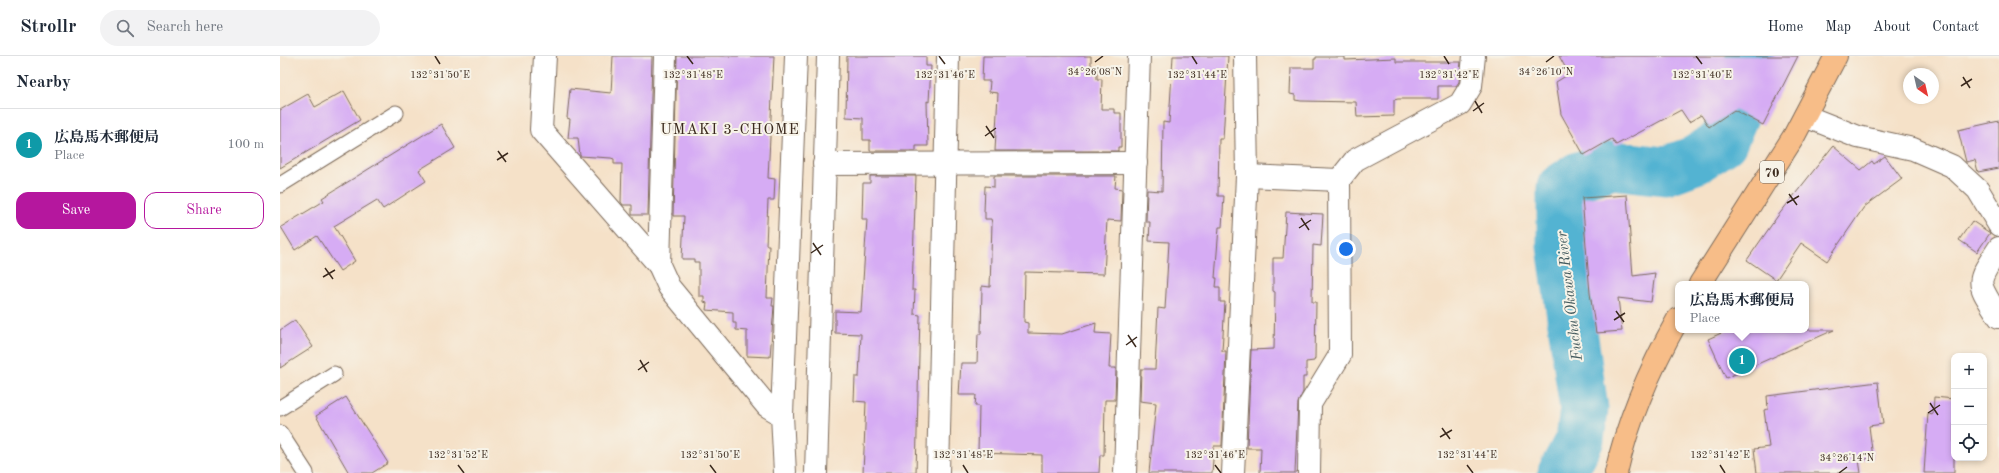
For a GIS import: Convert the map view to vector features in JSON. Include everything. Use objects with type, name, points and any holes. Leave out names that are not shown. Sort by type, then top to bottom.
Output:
[{"type":"main road","name":"70","points":[[1702,281],[1773,171],[1806,116],[1836,56]]},
{"type":"main road","points":[[1616,473],[1632,420],[1646,382],[1675,325]]},
{"type":"street","points":[[545,56],[541,130],[659,265],[669,287],[767,406],[782,415]]},
{"type":"street","points":[[659,265],[664,56]]},
{"type":"street","points":[[785,473],[782,415],[796,56]]},
{"type":"street","points":[[816,473],[828,56]]},
{"type":"street","points":[[938,473],[948,56]]},
{"type":"street","points":[[1125,473],[1139,56]]},
{"type":"street","points":[[1233,473],[1247,176],[1245,56]]},
{"type":"street","points":[[1309,473],[1310,404],[1340,355],[1339,180],[1355,160],[1460,104],[1471,86],[1474,56]]},
{"type":"street","points":[[1806,116],[1858,137],[1913,149],[1952,166],[1978,190],[1999,225]]},
{"type":"street","points":[[824,164],[1136,163]]},
{"type":"street","points":[[1247,176],[1339,180]]},
{"type":"street","points":[[1999,248],[1981,275],[1980,286],[1999,317]]},
{"type":"lane","points":[[280,185],[396,113]]},
{"type":"lane","points":[[280,408],[334,374]]},
{"type":"lane","points":[[280,432],[306,473]]},
{"type":"building","points":[[613,56],[652,56],[648,215],[632,215],[632,205],[623,205],[621,202],[622,164],[614,164],[614,159],[611,158],[580,156],[578,138],[568,138],[570,119],[567,118],[570,89],[611,93]]},
{"type":"building","points":[[677,56],[774,56],[768,178],[775,179],[774,200],[768,200],[766,245],[769,245],[767,298],[773,298],[772,306],[774,306],[770,357],[747,356],[747,331],[736,330],[736,323],[733,323],[733,312],[706,310],[707,303],[704,302],[704,296],[699,296],[699,262],[694,262],[694,259],[682,259],[684,216],[673,216]]},
{"type":"building","points":[[847,56],[926,56],[926,66],[931,66],[929,102],[927,101],[928,146],[916,146],[916,151],[870,151],[870,140],[863,140],[863,118],[846,117]]},
{"type":"building","points":[[983,56],[1091,56],[1091,66],[1097,67],[1097,79],[1102,79],[1101,109],[1114,109],[1114,113],[1121,113],[1121,147],[1118,147],[1118,151],[995,151],[998,93],[989,92],[990,81],[982,81]]},
{"type":"building","points":[[1173,56],[1228,56],[1223,139],[1219,139],[1218,196],[1224,196],[1222,227],[1219,227],[1215,278],[1217,278],[1216,287],[1220,287],[1220,302],[1225,302],[1222,351],[1226,351],[1222,446],[1214,446],[1212,473],[1149,473],[1156,403],[1140,401],[1141,369],[1155,369],[1158,308],[1165,309],[1169,242],[1149,241],[1150,222],[1146,222],[1147,190],[1162,191],[1163,122],[1169,123]]},
{"type":"building","points":[[1559,56],[1798,56],[1763,125],[1734,110],[1709,127],[1701,115],[1689,122],[1681,110],[1616,145],[1612,139],[1584,155],[1561,114],[1556,82],[1569,74]]},
{"type":"building","points":[[1316,57],[1345,57],[1345,60],[1396,58],[1396,62],[1461,62],[1459,82],[1456,86],[1438,86],[1438,99],[1394,100],[1394,116],[1357,117],[1356,102],[1301,101],[1295,100],[1295,95],[1290,94],[1291,68],[1314,68],[1314,59],[1316,59]]},
{"type":"building","points":[[344,91],[360,120],[280,168],[280,110],[308,94],[315,107]]},
{"type":"building","points":[[1999,121],[1999,168],[1978,172],[1975,160],[1966,162],[1958,130]]},
{"type":"building","points":[[441,124],[455,148],[419,170],[426,181],[383,209],[377,200],[334,226],[355,261],[340,271],[317,236],[295,250],[281,227],[324,201],[322,198]]},
{"type":"building","points":[[1833,146],[1861,170],[1872,161],[1874,164],[1885,156],[1902,179],[1864,207],[1827,261],[1801,243],[1776,280],[1747,260],[1777,217]]},
{"type":"building","points":[[870,176],[916,176],[912,290],[915,290],[914,314],[920,315],[916,473],[863,473],[866,402],[854,401],[855,377],[859,377],[861,334],[835,333],[835,311],[861,312],[867,219],[862,219],[863,183],[870,183]]},
{"type":"building","points":[[994,176],[1116,176],[1115,188],[1122,189],[1121,221],[1107,220],[1104,274],[1025,272],[1024,322],[1028,323],[1028,333],[1062,334],[1096,323],[1095,333],[1111,334],[1109,368],[1116,368],[1115,400],[1105,400],[1104,455],[1100,455],[1099,473],[1042,473],[1042,455],[978,453],[979,406],[975,406],[976,395],[959,395],[961,363],[977,363],[978,334],[981,334],[982,286],[990,287],[992,223],[991,219],[985,219],[984,212],[985,186],[994,187]]},
{"type":"building","points":[[1627,195],[1633,276],[1655,273],[1651,302],[1618,298],[1622,331],[1596,333],[1590,293],[1582,198]]},
{"type":"building","points":[[1286,212],[1323,214],[1321,246],[1313,245],[1312,302],[1316,302],[1315,358],[1314,361],[1306,362],[1306,377],[1303,377],[1303,392],[1298,403],[1295,473],[1260,473],[1261,448],[1247,448],[1251,350],[1274,349],[1275,292],[1273,291],[1273,258],[1283,258]]},
{"type":"building","points":[[1972,221],[1990,233],[1977,252],[1959,240]]},
{"type":"building","points":[[295,320],[313,347],[280,368],[280,330]]},
{"type":"building","points":[[1809,330],[1834,330],[1726,378],[1708,339],[1721,333],[1809,333]]},
{"type":"building","points":[[1878,382],[1883,424],[1869,426],[1873,458],[1859,460],[1861,473],[1757,473],[1754,449],[1769,447],[1764,410],[1768,409],[1767,396]]},
{"type":"building","points":[[346,397],[388,463],[372,473],[349,473],[316,416]]},
{"type":"building","points":[[1934,397],[1951,399],[1951,461],[1954,461],[1954,473],[1924,473],[1928,413],[1933,414]]},
{"type":"waterway","name":"Fuchu Okawa River","points":[[1562,473],[1580,439],[1584,409],[1561,246],[1561,188],[1579,176],[1612,165],[1665,171],[1695,160],[1723,142],[1740,102],[1750,56]]},
{"type":"place","name":"広島馬木郵便局","points":[[1742,361]]},
{"type":"district","name":"UMAKI 3-CHOME","points":[[730,129]]}]
